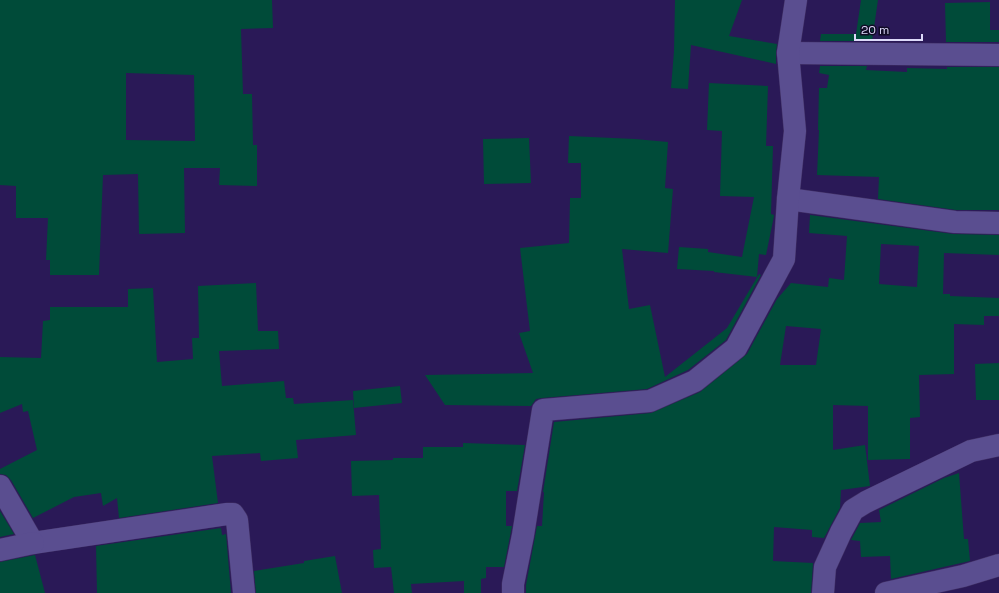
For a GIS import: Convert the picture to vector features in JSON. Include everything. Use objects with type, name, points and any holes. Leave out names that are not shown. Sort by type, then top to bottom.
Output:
[{"type":"street","points":[[513,593],[513,584],[523,535],[543,410],[650,401],[695,381],[736,348],[784,260],[795,131],[788,54],[796,0]]},
{"type":"street","points":[[788,54],[999,55]]},
{"type":"street","points":[[788,199],[955,222],[999,222]]},
{"type":"street","points":[[823,593],[825,567],[852,510],[971,451],[999,445]]},
{"type":"street","points":[[0,486],[33,543]]},
{"type":"street","points":[[0,550],[33,543],[234,514],[237,520],[244,593]]},
{"type":"street","points":[[886,593],[963,576],[999,565]]},
{"type":"building","points":[[0,0],[272,0],[273,28],[241,29],[243,94],[252,94],[253,145],[257,145],[257,186],[219,185],[220,168],[184,168],[185,233],[139,234],[138,174],[103,175],[99,275],[50,275],[50,260],[46,260],[48,218],[16,218],[16,186],[0,185]],"holes":[[[126,73],[194,75],[195,141],[126,140]]]},
{"type":"building","points":[[675,0],[742,0],[729,36],[777,44],[776,64],[691,45],[688,89],[671,88],[674,51]]},
{"type":"building","points":[[861,0],[878,0],[872,41],[820,41],[821,34],[856,34]]},
{"type":"building","points":[[990,2],[990,30],[999,30],[999,42],[946,42],[945,3]]},
{"type":"building","points":[[820,66],[867,66],[866,70],[907,72],[907,68],[947,69],[947,67],[999,67],[999,210],[956,210],[878,199],[879,177],[817,175],[819,88],[827,88],[829,75],[819,73]]},
{"type":"building","points":[[709,83],[768,86],[766,146],[773,146],[771,214],[774,216],[766,255],[759,254],[757,277],[714,271],[677,269],[679,247],[708,249],[708,252],[742,257],[754,197],[720,196],[722,131],[707,130]]},
{"type":"building","points":[[569,136],[668,142],[665,188],[673,189],[668,253],[622,249],[629,309],[650,305],[665,377],[727,328],[759,274],[761,275],[726,340],[688,370],[647,389],[542,398],[536,399],[531,406],[445,405],[425,375],[533,373],[519,333],[530,331],[520,248],[569,243],[570,198],[581,198],[581,163],[568,163]]},
{"type":"building","points":[[529,138],[531,183],[484,184],[483,139]]},
{"type":"building","points":[[810,215],[953,234],[999,235],[999,255],[944,253],[943,294],[950,294],[950,296],[999,298],[999,316],[984,316],[984,325],[954,324],[954,374],[919,375],[920,417],[910,418],[910,459],[868,460],[868,406],[833,405],[833,450],[865,445],[870,486],[841,490],[840,508],[824,538],[812,537],[812,530],[774,527],[773,561],[813,563],[811,593],[526,593],[526,585],[537,526],[542,526],[543,492],[554,422],[651,413],[700,392],[747,354],[777,299],[791,283],[828,287],[829,278],[844,280],[847,236],[809,233]],"holes":[[[881,244],[919,246],[917,287],[879,284]],[[786,326],[821,329],[816,365],[780,365]]]},
{"type":"building","points":[[256,283],[258,331],[278,331],[279,349],[219,351],[222,386],[284,381],[286,398],[293,398],[294,404],[353,400],[356,435],[296,440],[298,458],[261,461],[260,453],[212,456],[218,503],[119,518],[117,498],[103,506],[101,493],[74,497],[33,518],[11,480],[6,475],[0,474],[0,469],[37,450],[28,411],[23,412],[22,404],[0,413],[0,357],[41,358],[43,321],[50,320],[50,307],[128,307],[128,289],[153,288],[157,362],[193,359],[192,338],[199,338],[198,286]]},
{"type":"building","points":[[999,363],[999,400],[976,400],[975,364]]},
{"type":"building","points":[[400,386],[402,403],[354,408],[353,391]]},
{"type":"building","points":[[463,443],[525,445],[517,491],[506,491],[506,526],[512,526],[504,567],[486,567],[486,578],[481,579],[481,593],[464,593],[464,581],[411,584],[412,593],[394,593],[391,567],[374,568],[373,550],[381,549],[379,495],[352,496],[351,461],[393,460],[393,458],[423,458],[423,447],[463,447]]},
{"type":"building","points":[[959,473],[964,539],[968,539],[970,561],[891,579],[890,556],[861,557],[860,541],[851,540],[860,523],[881,522],[879,510],[944,478]]},
{"type":"building","points":[[0,511],[14,534],[0,537]]},
{"type":"building","points":[[221,528],[222,535],[226,534],[231,593],[97,593],[96,546]]},
{"type":"building","points":[[35,555],[45,593],[0,593],[0,562]]},
{"type":"building","points":[[335,556],[342,593],[256,593],[254,571],[304,563],[304,561]]}]
